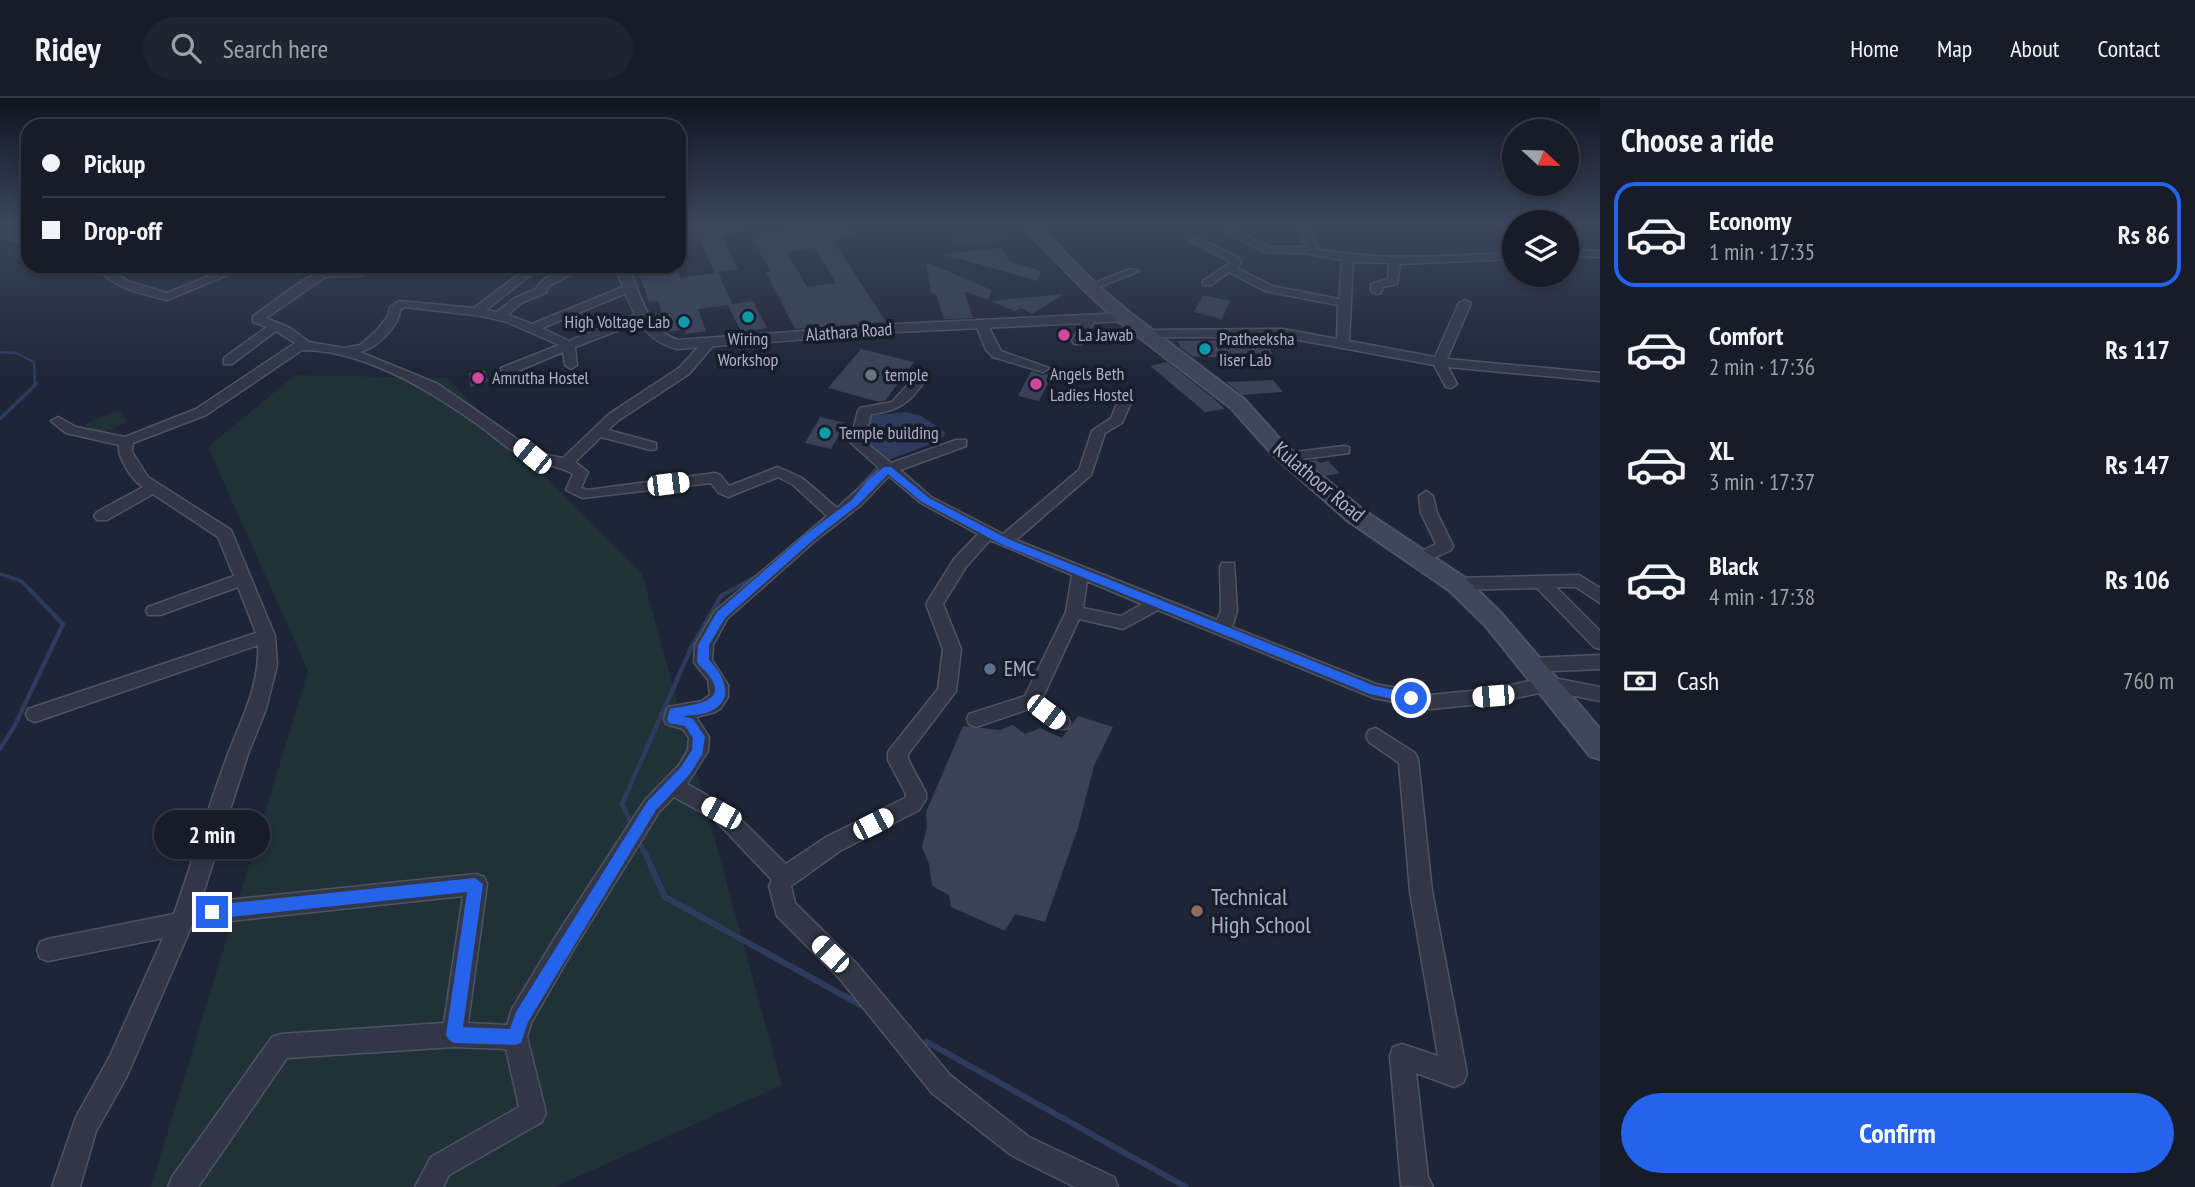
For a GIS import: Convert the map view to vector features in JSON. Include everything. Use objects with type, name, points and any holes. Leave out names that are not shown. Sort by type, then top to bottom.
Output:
[{"type":"main road","name":"Kulathoor Road","points":[[1078,275],[1124,317],[1238,404],[1287,457],[1355,515],[1457,584],[1493,619],[1600,748]]},
{"type":"street","points":[[109,275],[123,283],[167,296],[221,275]]},
{"type":"street","points":[[324,275],[257,319],[276,326],[305,345],[348,352],[433,387],[532,456],[566,464],[581,472],[573,490],[587,495],[715,478],[728,492],[778,472],[797,481],[838,517]]},
{"type":"street","points":[[477,312],[525,275]]},
{"type":"street","points":[[499,316],[517,301],[541,291],[544,285],[562,275]]},
{"type":"street","name":"Alathara Road","points":[[626,275],[641,317],[649,329],[665,342],[685,345],[981,323],[1124,317]]},
{"type":"street","points":[[1090,287],[1123,275]]},
{"type":"street","points":[[1207,282],[1218,275]]},
{"type":"street","points":[[1244,275],[1269,289],[1344,303]]},
{"type":"street","points":[[1343,344],[1347,275]]},
{"type":"street","points":[[1377,290],[1377,284],[1393,282],[1394,275]]},
{"type":"street","points":[[530,329],[632,287]]},
{"type":"street","points":[[348,352],[369,345],[394,316],[394,309],[403,303],[499,316],[569,345]]},
{"type":"street","points":[[1439,362],[1465,303]]},
{"type":"street","points":[[506,371],[641,317]]},
{"type":"street","points":[[1078,341],[1089,318]]},
{"type":"street","points":[[981,323],[992,350],[997,355],[1043,368]]},
{"type":"street","points":[[228,361],[276,326]]},
{"type":"street","points":[[1147,334],[1283,333],[1439,362],[1600,377]]},
{"type":"street","points":[[566,464],[614,417],[684,371],[708,344]]},
{"type":"street","points":[[58,421],[71,430],[104,439],[126,441],[201,412],[294,349],[305,345]]},
{"type":"street","points":[[569,345],[571,365]]},
{"type":"street","points":[[1439,362],[1451,384]]},
{"type":"street","points":[[1583,376],[1600,384]]},
{"type":"street","points":[[918,382],[905,402],[865,411],[857,442],[887,470],[926,500],[996,537],[1374,691],[1430,702],[1493,696],[1549,684],[1600,694]]},
{"type":"street","points":[[1104,1187],[1020,1146],[942,1084],[848,971],[785,909],[780,886],[784,877],[833,844],[915,802],[917,796],[900,763],[898,752],[944,697],[949,684],[952,649],[934,604],[960,563],[1086,472],[1099,431],[1117,420],[1125,401]]},
{"type":"street","points":[[600,432],[651,446]]},
{"type":"street","points":[[66,1187],[85,1126],[118,1067],[183,920],[257,709],[268,665],[266,635],[225,534],[143,480],[125,452],[126,441]]},
{"type":"street","points":[[429,1187],[440,1166],[533,1112],[515,1037],[521,1018],[642,820],[686,771],[698,751],[699,737],[689,722],[673,719],[675,712],[708,708],[718,699],[721,687],[713,672],[703,662],[704,645],[721,615],[809,537],[838,517],[887,470],[961,443]]},
{"type":"street","points":[[1287,457],[1344,450]]},
{"type":"street","points":[[102,516],[154,487]]},
{"type":"street","points":[[1419,559],[1445,546],[1429,513],[1426,496]]},
{"type":"street","points":[[1223,629],[1229,611],[1228,566]]},
{"type":"street","points":[[976,719],[1032,701],[1074,612],[1080,573]]},
{"type":"street","points":[[154,611],[243,579]]},
{"type":"street","points":[[1457,584],[1580,581],[1600,597]]},
{"type":"street","points":[[1541,582],[1600,642]]},
{"type":"street","points":[[1074,612],[1123,623],[1155,604]]},
{"type":"street","points":[[35,714],[266,635]]},
{"type":"street","points":[[1532,665],[1600,662]]},
{"type":"street","points":[[1032,701],[1061,723]]},
{"type":"street","points":[[1376,736],[1408,759],[1421,891],[1454,1073],[1402,1056],[1415,1186],[1419,1187]]},
{"type":"street","points":[[671,785],[721,813],[784,877]]},
{"type":"street","points":[[48,950],[183,920],[475,884],[454,1035]]},
{"type":"street","points":[[182,1187],[281,1046],[454,1035],[515,1037]]},
{"type":"shaded area","points":[[295,375],[447,378],[642,573],[782,1085],[555,1187],[151,1187],[308,671],[208,447]]},
{"type":"shaded area","points":[[118,410],[128,422],[95,436],[85,424]]},
{"type":"water","points":[[906,412],[921,416],[945,432],[944,436],[936,442],[883,462],[867,454],[858,423],[866,416]]},
{"type":"building","points":[[639,275],[679,275],[680,278],[719,275],[732,304],[753,301],[767,328],[741,332],[728,305],[698,309],[706,331],[686,334],[685,329],[668,332],[658,301],[649,302]]},
{"type":"building","points":[[767,275],[800,275],[807,287],[836,283],[831,275],[856,275],[886,322],[795,329]]},
{"type":"building","points":[[928,275],[956,275],[992,290],[988,300],[964,291],[973,318],[944,319],[936,294],[931,293]]},
{"type":"building","points":[[1016,275],[1040,275],[1038,281]]},
{"type":"building","points":[[1064,294],[1032,314],[1021,308],[1015,311],[990,301]]},
{"type":"building","points":[[1203,295],[1230,301],[1222,319],[1194,312]]},
{"type":"building","points":[[1177,341],[1267,341],[1273,357],[1232,353],[1234,357],[1193,357],[1181,348]]},
{"type":"building","name":"temple","points":[[861,349],[914,362],[885,401],[879,402],[828,388]]},
{"type":"building","points":[[1167,362],[1225,409],[1205,412],[1150,366]]},
{"type":"building","name":"Amrutha Hostel","points":[[485,370],[488,382],[470,387],[469,373]]},
{"type":"building","name":"Angels Beth Ladies Hostel","points":[[1031,371],[1042,375],[1053,373],[1039,401],[1018,396]]},
{"type":"building","points":[[1273,380],[1283,392],[1242,395],[1226,382]]},
{"type":"building","name":"Temple building","points":[[820,417],[846,423],[831,449],[805,443]]},
{"type":"building","points":[[1317,460],[1320,463],[1328,461],[1340,473],[1326,476],[1308,461]]},
{"type":"building","name":"EMC","points":[[1078,716],[1113,727],[1094,766],[1078,828],[1045,922],[1015,914],[1005,931],[951,907],[949,895],[932,886],[929,864],[922,847],[927,827],[926,812],[963,726],[1000,730],[1013,725],[1025,734],[1040,728],[1062,738]]},
{"type":"waterway","points":[[0,352],[16,353],[34,362],[35,385]]},
{"type":"waterway","points":[[0,419],[35,385]]},
{"type":"waterway","points":[[858,489],[876,469]]},
{"type":"waterway","points":[[788,549],[811,530]]},
{"type":"waterway","points":[[0,574],[21,581],[29,589]]},
{"type":"waterway","points":[[730,591],[758,575]]},
{"type":"waterway","points":[[0,749],[15,725],[63,624],[29,589]]},
{"type":"waterway","points":[[633,827],[622,804],[691,648],[721,596],[733,589]]},
{"type":"waterway","points":[[638,839],[644,851]]},
{"type":"waterway","points":[[644,851],[665,897],[859,1004]]},
{"type":"waterway","points":[[927,1042],[1186,1187]]},
{"type":"place","name":"Wiring Workshop","points":[[748,317]]},
{"type":"place","name":"High Voltage Lab","points":[[684,322]]},
{"type":"place","name":"La Jawab","points":[[1064,335]]},
{"type":"place","name":"Pratheeksha Iiser Lab","points":[[1205,349]]},
{"type":"place","name":"temple","points":[[871,375]]},
{"type":"place","name":"Amrutha Hostel","points":[[478,378]]},
{"type":"place","name":"Angels Beth Ladies Hostel","points":[[1036,384]]},
{"type":"place","name":"Temple building","points":[[825,433]]},
{"type":"place","name":"EMC","points":[[990,669]]},
{"type":"place","name":"Technical High School","points":[[1197,911]]},
{"type":"route","points":[[212,912],[475,884],[454,1035],[515,1037],[521,1018],[615,863],[652,806],[686,771],[698,751],[699,737],[689,722],[673,719],[675,712],[708,708],[718,699],[721,687],[713,672],[703,662],[704,645],[721,615],[809,537],[856,502],[887,470],[926,500],[1004,541],[1183,616],[1223,629],[1374,691],[1411,698]]}]
